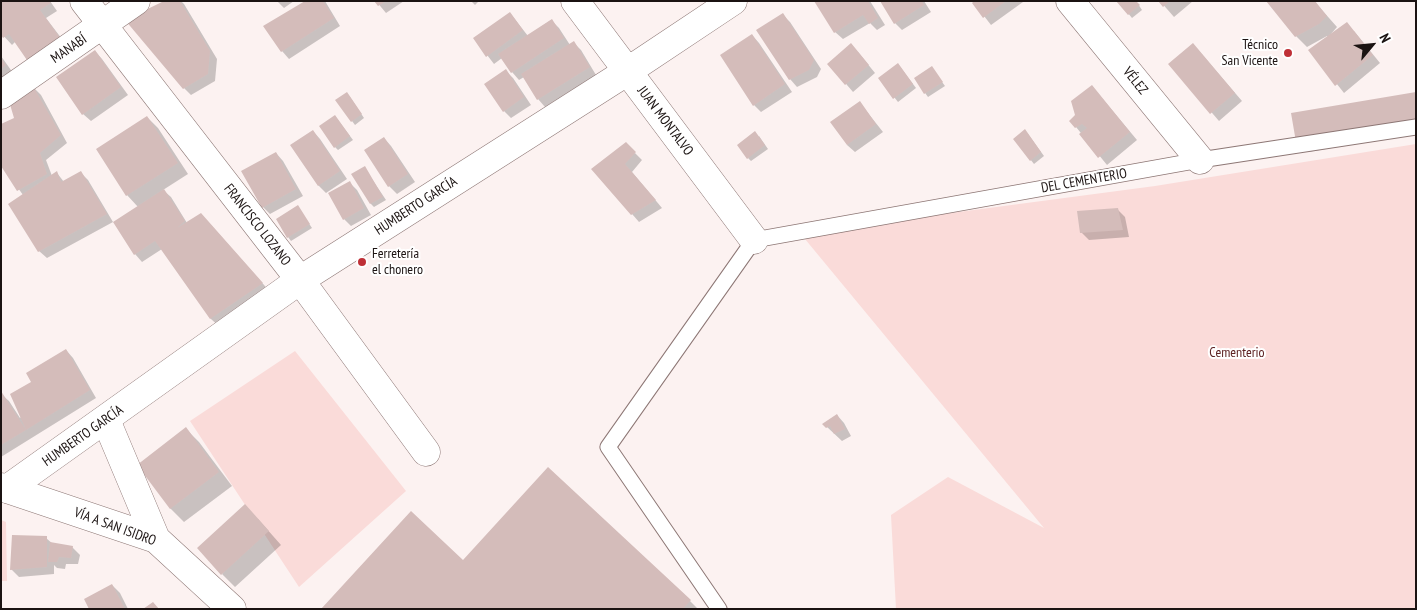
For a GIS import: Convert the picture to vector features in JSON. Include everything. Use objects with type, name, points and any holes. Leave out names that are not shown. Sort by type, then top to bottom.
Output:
[{"type":"street","name":"FRANCISCO LOZANO","points":[[84,1],[300,280],[426,452]]},
{"type":"street","name":"MANABÍ","points":[[1,95],[136,1]]},
{"type":"street","name":"JUAN MONTALVO","points":[[575,1],[754,240]]},
{"type":"street","name":"HUMBERTO GARCÍA","points":[[4,488],[106,420],[300,280],[628,71],[733,1]]},
{"type":"street","name":"VÉLEZ","points":[[1070,1],[1200,160]]},
{"type":"street","points":[[106,420],[156,539]]},
{"type":"street","name":"VÍA A SAN ISIDRO","points":[[4,488],[156,539],[232,609]]},
{"type":"lane","name":"DEL CEMENTERIO","points":[[754,240],[1200,160],[1416,127]]},
{"type":"lane","points":[[719,609],[608,447],[754,240]]},
{"type":"green space","name":"Cementerio","points":[[1416,144],[1416,609],[896,609],[891,515],[948,477],[1044,528],[800,233],[1155,186]]},
{"type":"green space","points":[[295,351],[406,491],[299,587],[190,421]]},
{"type":"green space","points":[[1,520],[6,522],[7,581],[1,581]]},
{"type":"building","points":[[1,1],[49,1],[51,3],[40,10],[61,39],[29,63],[9,34],[3,38],[1,35]]},
{"type":"building","points":[[164,1],[180,1],[210,51],[208,74],[183,89],[125,20]]},
{"type":"building","points":[[305,1],[323,1],[334,18],[281,52],[263,26]]},
{"type":"building","points":[[374,1],[386,1],[378,6]]},
{"type":"building","points":[[814,1],[868,1],[878,18],[869,24],[863,15],[834,33]]},
{"type":"building","points":[[880,1],[922,1],[924,5],[894,24]]},
{"type":"building","points":[[974,1],[1006,1],[983,18],[972,3]]},
{"type":"building","points":[[1116,1],[1136,1],[1140,5],[1128,15]]},
{"type":"building","points":[[1158,1],[1170,1],[1163,7]]},
{"type":"building","points":[[1266,1],[1315,1],[1327,16],[1319,24],[1295,37]]},
{"type":"building","points":[[510,12],[523,30],[486,57],[473,38]]},
{"type":"building","points":[[783,13],[814,60],[809,70],[789,80],[756,30]]},
{"type":"building","points":[[552,19],[564,38],[511,73],[498,54]]},
{"type":"building","points":[[1347,22],[1373,55],[1335,86],[1308,50]]},
{"type":"building","points":[[752,34],[785,84],[753,106],[720,55]]},
{"type":"building","points":[[574,41],[590,67],[537,100],[521,74]]},
{"type":"building","points":[[851,43],[869,65],[845,85],[827,64]]},
{"type":"building","points":[[1193,43],[1235,93],[1210,114],[1168,64]]},
{"type":"building","points":[[95,50],[121,87],[82,115],[56,77]]},
{"type":"building","points":[[1,58],[6,65],[1,69]]},
{"type":"building","points":[[898,63],[913,84],[893,99],[878,78]]},
{"type":"building","points":[[932,66],[943,82],[924,94],[914,78]]},
{"type":"building","points":[[506,69],[524,97],[503,112],[484,84]]},
{"type":"building","points":[[1092,85],[1130,132],[1098,158],[1079,134],[1087,128],[1082,124],[1075,128],[1069,121],[1075,115],[1071,101]]},
{"type":"building","points":[[33,86],[61,135],[40,153],[47,174],[17,191],[1,166],[1,124],[14,118],[9,101]]},
{"type":"building","points":[[347,92],[362,114],[351,122],[335,100]]},
{"type":"building","points":[[1416,92],[1416,122],[1296,142],[1291,113]]},
{"type":"building","points":[[860,101],[876,124],[847,145],[830,122]]},
{"type":"building","points":[[335,115],[350,136],[334,148],[319,126]]},
{"type":"building","points":[[147,116],[178,163],[126,196],[96,149]]},
{"type":"building","points":[[1025,129],[1041,152],[1030,161],[1013,139]]},
{"type":"building","points":[[313,130],[340,171],[318,186],[290,145]]},
{"type":"building","points":[[755,131],[765,145],[747,159],[737,145]]},
{"type":"building","points":[[384,137],[408,174],[388,187],[364,150]]},
{"type":"building","points":[[626,142],[636,152],[625,164],[656,200],[631,215],[591,169]]},
{"type":"building","points":[[276,152],[296,189],[262,208],[241,171]]},
{"type":"building","points":[[365,166],[383,197],[370,204],[351,174]]},
{"type":"building","points":[[57,171],[61,182],[81,171],[107,214],[38,252],[8,204]]},
{"type":"building","points":[[350,181],[364,208],[343,220],[328,193]]},
{"type":"building","points":[[164,189],[185,221],[177,228],[201,213],[263,283],[210,319],[155,241],[134,255],[113,222]]},
{"type":"building","points":[[298,205],[310,224],[287,238],[276,219]]},
{"type":"building","points":[[1118,208],[1123,230],[1080,233],[1077,211]]},
{"type":"building","points":[[66,349],[90,390],[26,430],[10,394],[31,382],[26,373]]},
{"type":"building","points":[[1,391],[26,430],[1,445]]},
{"type":"building","points":[[837,414],[845,429],[834,434],[830,426],[826,428],[822,424]]},
{"type":"building","points":[[186,427],[219,472],[170,509],[137,465]]},
{"type":"building","points":[[548,467],[691,600],[683,609],[321,609],[411,511],[463,560]]},
{"type":"building","points":[[245,504],[269,531],[221,575],[197,548]]},
{"type":"building","points":[[12,535],[47,536],[47,567],[10,570]]},
{"type":"building","points":[[50,542],[73,546],[71,558],[59,557],[57,562],[48,562]]},
{"type":"building","points":[[112,584],[125,609],[89,609],[84,599]]},
{"type":"building","points":[[153,602],[159,609],[143,609]]},
{"type":"place","name":"Técnico San Vicente","points":[[1288,53]]},
{"type":"place","name":"Ferretería el chonero","points":[[362,262]]}]
